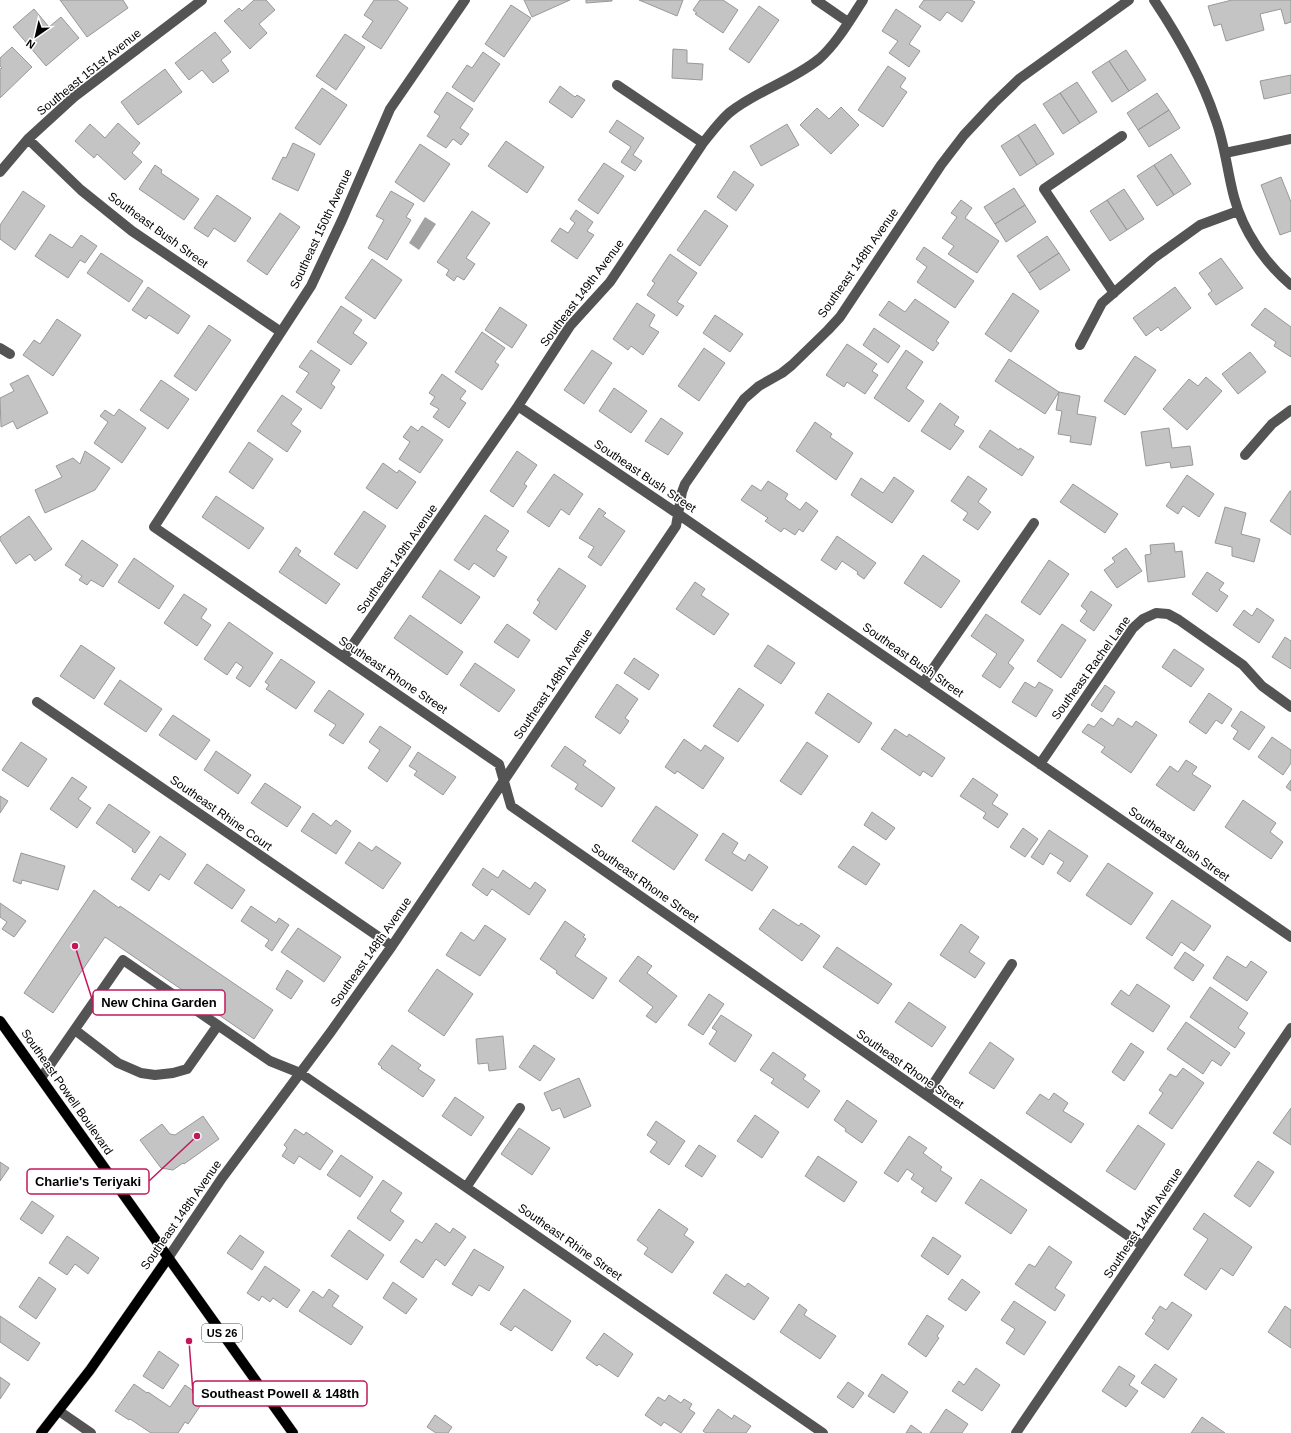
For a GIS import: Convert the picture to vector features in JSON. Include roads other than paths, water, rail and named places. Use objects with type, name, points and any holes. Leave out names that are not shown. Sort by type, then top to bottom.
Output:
[{"type":"main road","name":"Southeast Powell Boulevard","points":[[0,1021],[293,1433]]},
{"type":"main road","name":"Southeast 148th Avenue","points":[[41,1433],[90,1370],[168,1258]]},
{"type":"street","name":"Southeast 151st Avenue","points":[[0,172],[28,139],[74,97],[202,0]]},
{"type":"street","name":"Southeast 150th Avenue","points":[[154,527],[311,286],[342,220],[390,109],[465,0]]},
{"type":"street","points":[[816,0],[848,22]]},
{"type":"street","name":"Southeast 149th Avenue","points":[[344,657],[518,406],[570,326],[610,282],[703,143],[719,123],[730,113],[761,93],[799,72],[819,58],[836,39],[863,0]]},
{"type":"street","name":"Southeast 148th Avenue","points":[[168,1258],[226,1173],[392,946],[676,526],[682,492],[685,484],[738,406],[751,392],[792,365],[840,317],[942,164],[964,135],[994,103],[1019,79],[1129,0]]},
{"type":"street","points":[[1154,0],[1171,25],[1207,96],[1226,153],[1230,184],[1238,211],[1251,237],[1262,253],[1280,276],[1291,285]]},
{"type":"street","points":[[617,85],[703,143]]},
{"type":"street","points":[[1114,293],[1044,189],[1122,136]]},
{"type":"street","name":"Southeast Bush Street","points":[[28,139],[81,190],[132,231],[281,332]]},
{"type":"street","points":[[1226,153],[1291,139]]},
{"type":"street","points":[[1080,345],[1102,303],[1154,258],[1200,225],[1238,211]]},
{"type":"street","points":[[0,348],[10,354]]},
{"type":"street","name":"Southeast Bush Street","points":[[518,406],[678,514],[1291,937]]},
{"type":"street","points":[[1245,455],[1272,424],[1291,410]]},
{"type":"street","points":[[923,683],[1034,523]]},
{"type":"street","name":"Southeast Rhone Street","points":[[154,527],[500,764],[510,806],[1143,1246]]},
{"type":"street","name":"Southeast Rachel Lane","points":[[1040,764],[1133,628],[1143,619],[1156,613],[1168,614],[1224,650],[1243,665],[1262,686],[1291,707]]},
{"type":"street","name":"Southeast Rhine Court","points":[[37,702],[392,946]]},
{"type":"street","name":"Southeast Rhine Street","points":[[75,1030],[123,960],[270,1060],[300,1073],[467,1186],[824,1433]]},
{"type":"street","points":[[926,1095],[1012,964]]},
{"type":"street","points":[[41,1078],[75,1030],[118,1063],[141,1073],[155,1075],[173,1073],[187,1069],[218,1025]]},
{"type":"street","name":"Southeast 144th Avenue","points":[[1016,1433],[1291,1028]]},
{"type":"street","points":[[467,1186],[520,1108]]},
{"type":"street","points":[[59,1411],[91,1433]]},
{"type":"place","name":"New China Garden","points":[[75,946]]},
{"type":"place","name":"Charlie's Teriyaki","points":[[197,1136]]},
{"type":"place","name":"Southeast Powell & 148th","points":[[189,1341]]}]
